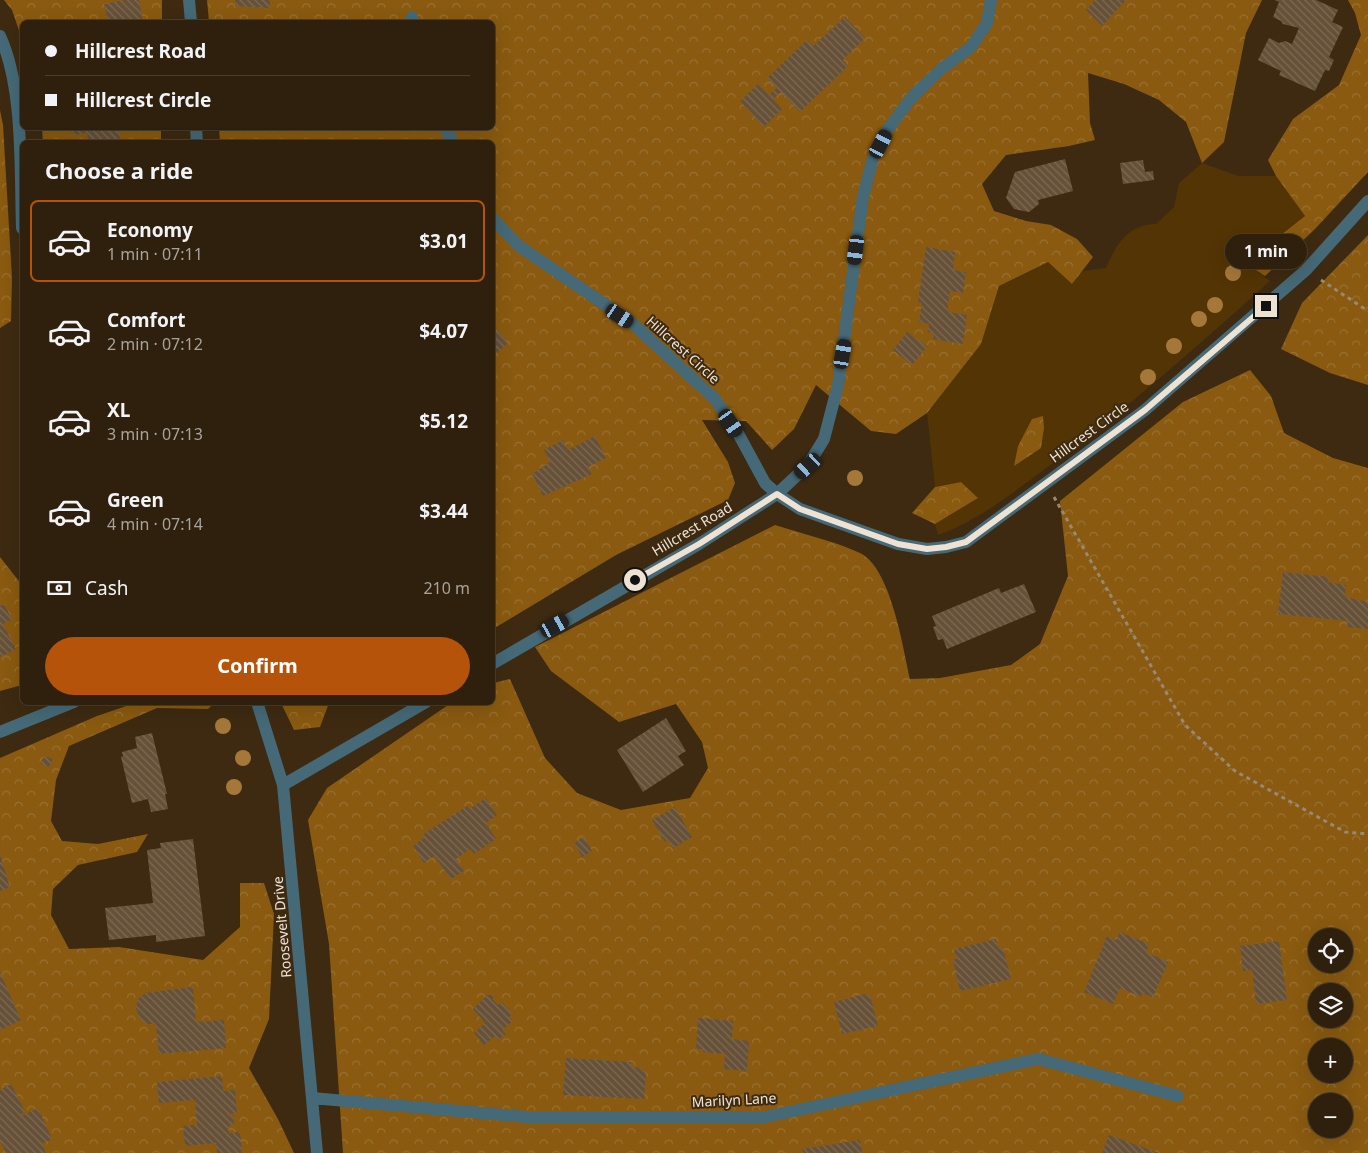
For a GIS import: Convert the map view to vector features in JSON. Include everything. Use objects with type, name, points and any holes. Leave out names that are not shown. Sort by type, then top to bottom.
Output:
[{"type":"street","points":[[189,0],[190,20]]},
{"type":"street","points":[[777,494],[808,466],[824,439],[838,385],[863,196],[873,158],[888,129],[911,98],[942,69],[971,47],[987,23],[991,0]]},
{"type":"street","points":[[0,36],[8,52],[18,113],[20,170]]},
{"type":"street","name":"Hillcrest Circle","points":[[495,221],[519,246],[632,324],[715,399],[739,435],[765,483],[777,494],[800,509],[898,544],[927,549],[966,542],[1145,410],[1306,270],[1368,201]]},
{"type":"street","name":"Hillcrest Road","points":[[495,662],[699,544],[777,494]]},
{"type":"street","points":[[0,732],[67,705]]},
{"type":"street","name":"Roosevelt Drive","points":[[258,705],[283,785],[317,1153]]},
{"type":"street","points":[[283,785],[421,705]]},
{"type":"street","name":"Marilyn Lane","points":[[312,1098],[527,1117],[765,1117],[1038,1059],[1178,1096]]},
{"type":"path","points":[[1306,270],[1368,311]]},
{"type":"path","points":[[1045,482],[1124,616],[1185,725],[1235,771],[1345,832],[1368,834]]},
{"type":"shaded area","points":[[1202,163],[1238,176],[1276,176],[1305,216],[1246,263],[1270,281],[1160,378],[1074,447],[994,506],[967,522],[938,535],[935,524],[978,498],[961,482],[935,487],[927,413],[981,344],[999,286],[1048,262],[1072,284],[1082,271],[1106,268],[1114,251],[1124,237],[1138,228],[1156,224],[1174,207],[1179,183]]},
{"type":"green space","points":[[4,0],[162,0],[162,20],[20,20],[20,33],[12,10]]},
{"type":"green space","points":[[207,0],[1262,0],[1246,33],[1224,142],[1202,163],[1186,122],[1159,100],[1124,84],[1088,73],[1090,123],[1095,140],[1069,146],[1006,155],[982,184],[994,211],[1026,221],[1051,225],[1077,239],[1093,257],[1072,284],[1048,262],[999,286],[981,344],[927,413],[896,434],[871,431],[816,385],[794,429],[772,450],[746,421],[702,420],[728,462],[735,483],[728,500],[616,555],[495,628],[495,140],[220,140],[219,130],[495,130],[495,20],[209,20]]},
{"type":"green space","points":[[1348,0],[1368,0],[1368,172],[1314,230],[1265,276],[1245,263],[1305,216],[1276,176],[1268,160],[1293,119],[1339,85],[1361,35],[1355,13]]},
{"type":"green space","points":[[0,110],[3,125],[12,278],[11,321],[0,328]]},
{"type":"green space","points":[[42,130],[161,130],[161,140],[43,140]]},
{"type":"green space","points":[[1368,235],[1368,385],[1330,373],[1281,349],[1302,303]]},
{"type":"green space","points":[[1250,370],[1271,396],[1284,433],[1333,458],[1368,468],[1368,1153],[343,1153],[329,944],[308,820],[327,788],[448,705],[495,705],[495,683],[510,679],[545,758],[577,793],[621,810],[690,798],[708,768],[702,742],[676,704],[619,722],[551,671],[535,647],[775,525],[829,541],[860,553],[871,561],[888,591],[910,679],[940,678],[1011,665],[1040,644],[1068,576],[1060,501],[1183,402]]},
{"type":"green space","points":[[1043,416],[1044,428],[1041,448],[1014,466],[1018,446],[1032,419]]},
{"type":"green space","points":[[961,482],[978,498],[935,524],[912,513],[935,487]]},
{"type":"green space","points":[[0,557],[20,582],[20,686],[0,691]]},
{"type":"green space","points":[[129,705],[212,705],[208,709],[157,708],[69,746],[56,780],[51,821],[62,841],[98,844],[148,834],[137,852],[78,865],[53,889],[51,915],[69,949],[119,947],[203,960],[240,927],[240,883],[264,883],[274,914],[269,1019],[249,1068],[278,1119],[294,1153],[0,1153],[0,758],[97,716]]},
{"type":"green space","points":[[282,705],[328,705],[320,727],[294,730]]},
{"type":"building","points":[[125,0],[139,0],[143,20],[108,20],[104,4]]},
{"type":"building","points":[[235,0],[270,0],[270,8],[235,6]]},
{"type":"building","points":[[1095,0],[1126,0],[1102,26],[1086,10]]},
{"type":"building","points":[[1275,0],[1316,0],[1338,10],[1332,22],[1343,27],[1329,57],[1334,60],[1329,71],[1325,70],[1315,91],[1279,75],[1281,71],[1258,60],[1269,38],[1279,43],[1285,41],[1292,44],[1299,28],[1283,24],[1273,17],[1279,2]]},
{"type":"building","points":[[845,17],[865,38],[843,60],[848,66],[800,112],[781,92],[773,99],[782,109],[764,127],[740,101],[758,84],[769,95],[777,88],[767,78],[807,40],[813,46]]},
{"type":"building","points":[[73,130],[118,130],[121,140],[88,140],[87,133],[74,135]]},
{"type":"building","points":[[1065,159],[1073,191],[1038,200],[1039,204],[1029,212],[1014,209],[1006,198],[1015,172]]},
{"type":"building","points":[[1143,160],[1145,172],[1153,171],[1154,180],[1123,184],[1120,163]]},
{"type":"building","points":[[926,247],[955,252],[953,270],[966,272],[963,293],[950,291],[948,304],[948,312],[967,315],[963,344],[933,339],[934,333],[928,332],[929,324],[919,322],[922,303],[918,302]]},
{"type":"building","points":[[498,331],[508,343],[497,353],[495,351],[495,333]]},
{"type":"building","points":[[907,332],[927,347],[912,365],[893,350]]},
{"type":"building","points":[[595,436],[606,458],[588,467],[592,474],[543,496],[532,474],[550,462],[544,450],[563,440],[568,450]]},
{"type":"building","points":[[1283,572],[1329,577],[1328,582],[1346,585],[1345,597],[1368,602],[1368,629],[1347,627],[1348,621],[1278,614]]},
{"type":"building","points":[[1024,584],[1036,612],[947,649],[943,639],[938,640],[933,627],[936,626],[932,616],[999,588],[1001,593]]},
{"type":"building","points":[[4,604],[12,619],[3,624],[16,649],[0,657],[0,606]]},
{"type":"building","points":[[666,718],[686,751],[678,756],[684,765],[643,792],[617,750]]},
{"type":"building","points":[[152,733],[167,794],[165,794],[168,809],[151,812],[148,799],[132,803],[121,757],[123,756],[122,752],[137,748],[135,737]]},
{"type":"building","points":[[44,756],[53,759],[49,767],[41,764]]},
{"type":"building","points":[[486,798],[497,815],[486,823],[496,839],[474,854],[470,849],[456,859],[464,871],[451,879],[434,856],[424,863],[413,846],[424,838],[422,835],[467,806],[469,809]]},
{"type":"building","points":[[675,807],[692,837],[673,848],[668,840],[665,842],[652,820]]},
{"type":"building","points":[[584,837],[592,851],[582,857],[574,843]]},
{"type":"building","points":[[193,839],[205,936],[156,942],[156,935],[109,940],[105,908],[153,903],[147,850],[161,848],[160,843]]},
{"type":"building","points":[[0,854],[10,887],[0,891]]},
{"type":"building","points":[[1120,932],[1149,944],[1146,952],[1168,962],[1153,997],[1142,993],[1141,997],[1120,988],[1113,1004],[1084,992],[1107,936],[1116,940]]},
{"type":"building","points":[[996,939],[999,949],[1003,948],[1011,979],[960,991],[953,960],[957,959],[954,949]]},
{"type":"building","points":[[1279,941],[1287,1000],[1256,1004],[1252,970],[1243,971],[1240,946]]},
{"type":"building","points":[[0,972],[21,1020],[0,1030]]},
{"type":"building","points":[[193,987],[196,1022],[224,1020],[226,1048],[159,1054],[156,1024],[147,1024],[140,1019],[136,1008],[138,999],[145,993]]},
{"type":"building","points":[[865,994],[866,996],[870,995],[878,1026],[842,1034],[834,1002]]},
{"type":"building","points":[[487,995],[493,995],[493,1000],[498,1005],[502,1002],[512,1014],[509,1017],[513,1021],[502,1030],[506,1034],[498,1040],[495,1036],[484,1045],[474,1033],[485,1023],[473,1009]]},
{"type":"building","points":[[698,1018],[733,1021],[732,1039],[749,1041],[747,1071],[724,1069],[725,1054],[703,1052],[704,1049],[696,1049]]},
{"type":"building","points":[[566,1058],[631,1062],[631,1067],[641,1068],[641,1071],[646,1072],[644,1099],[563,1095]]},
{"type":"building","points":[[222,1076],[223,1091],[235,1090],[237,1113],[228,1114],[227,1116],[233,1115],[234,1125],[228,1126],[229,1133],[240,1132],[242,1153],[217,1153],[216,1143],[185,1146],[183,1126],[197,1125],[195,1100],[159,1103],[157,1082]]},
{"type":"building","points":[[11,1084],[25,1112],[21,1116],[38,1108],[52,1139],[42,1144],[46,1153],[6,1153],[0,1141],[0,1090]]},
{"type":"building","points":[[1109,1135],[1159,1153],[1102,1153]]},
{"type":"building","points":[[860,1140],[862,1153],[803,1153],[802,1149]]},
{"type":"route","points":[[635,580],[699,544],[777,494],[800,509],[898,544],[927,549],[966,542],[1145,410],[1266,306]]}]
